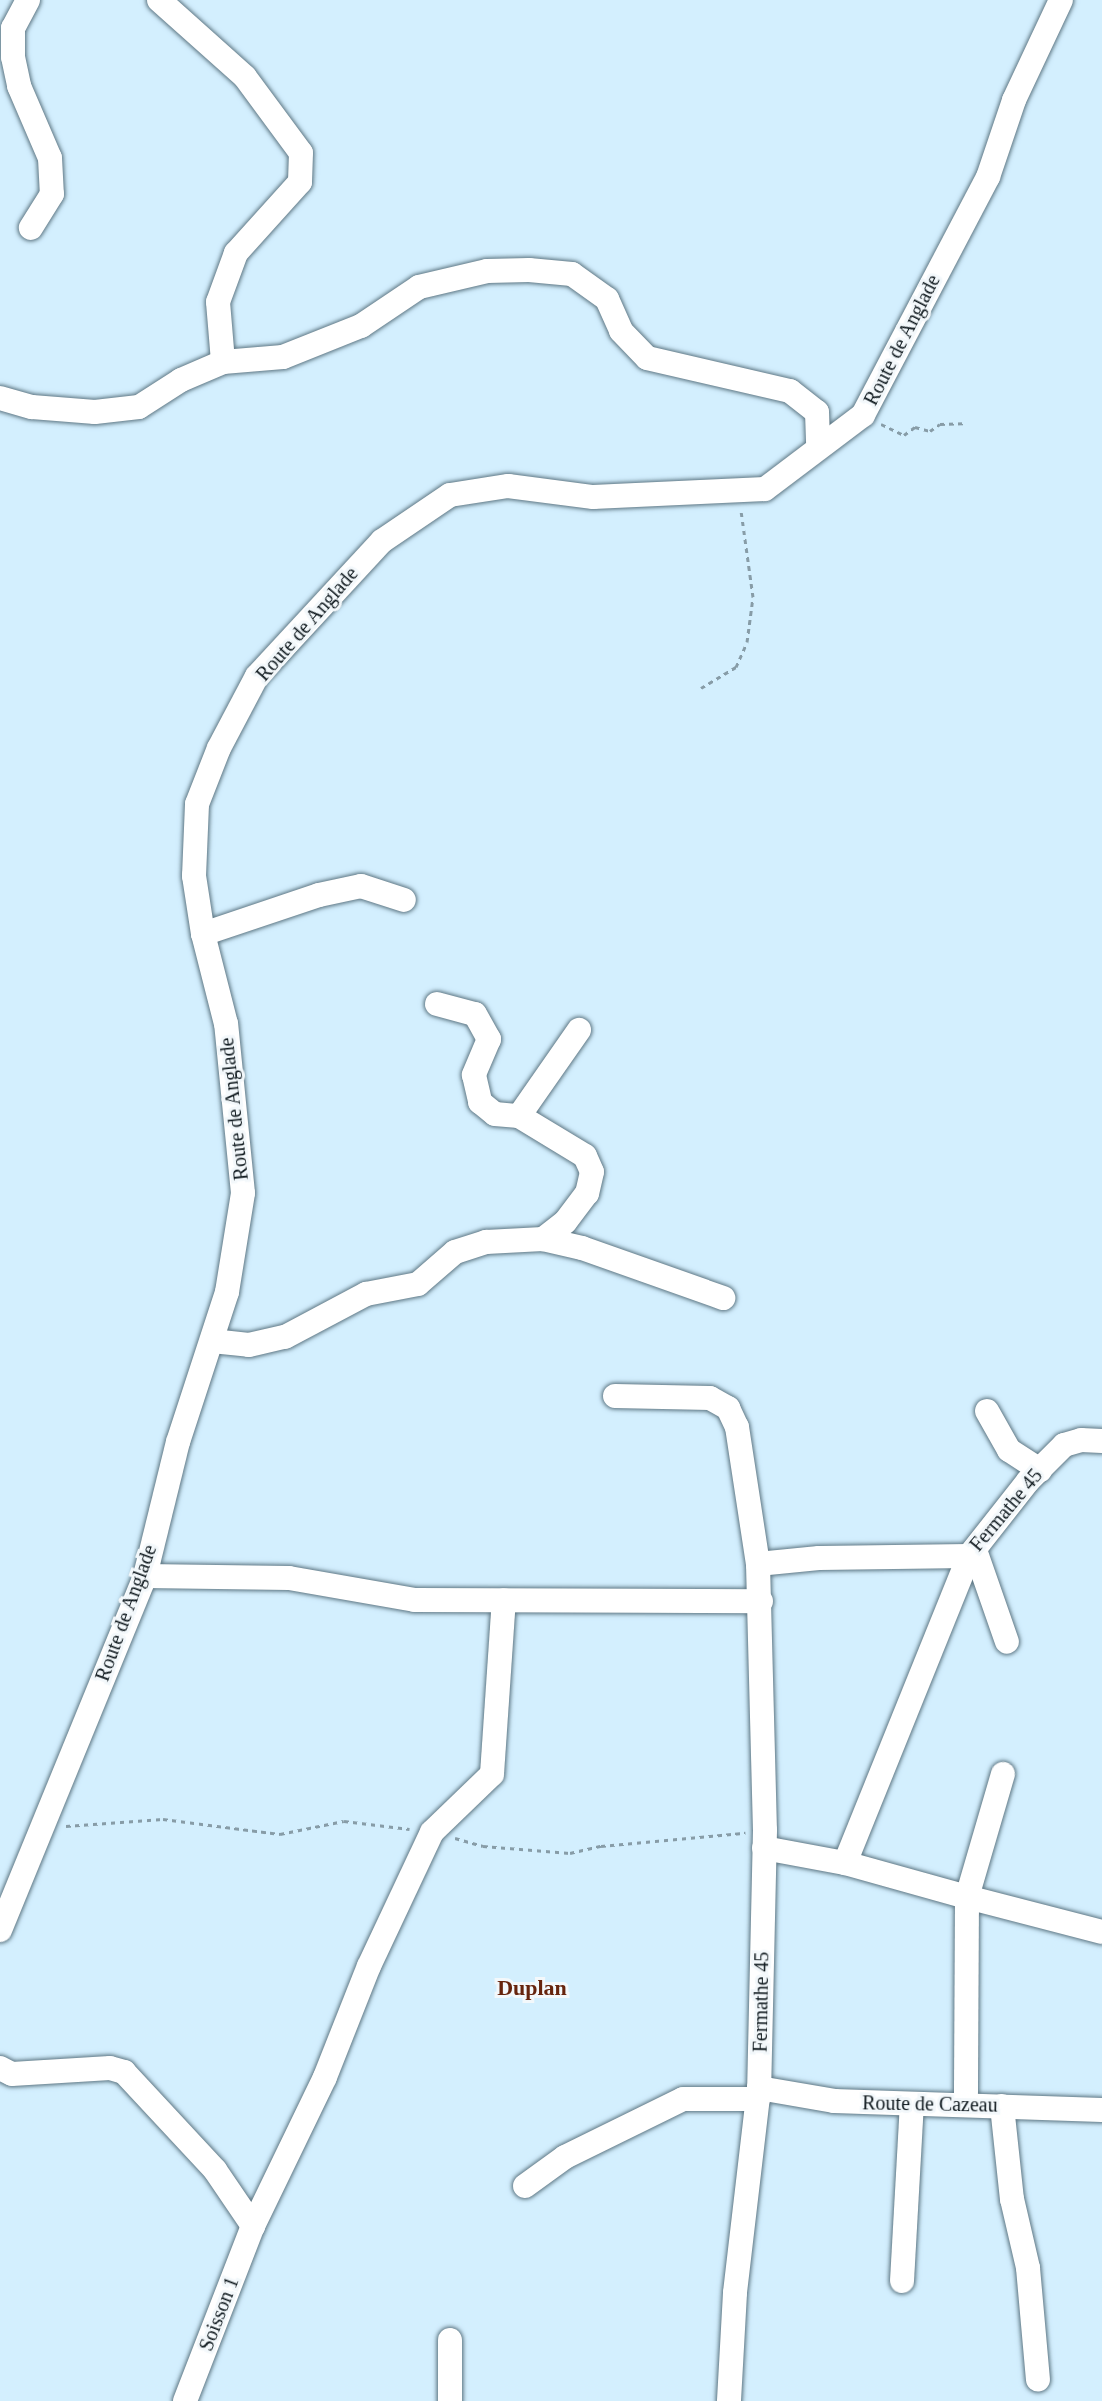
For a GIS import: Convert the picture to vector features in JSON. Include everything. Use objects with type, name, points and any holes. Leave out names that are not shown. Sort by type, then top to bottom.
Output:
[{"type":"street","points":[[28,0],[13,28],[13,57],[19,86],[50,158],[52,194],[31,228]]},
{"type":"street","points":[[159,0],[245,77],[301,153],[300,182],[236,253],[218,302],[223,362]]},
{"type":"street","name":"Route de Anglade","points":[[0,1930],[144,1576],[178,1442],[227,1292],[243,1193],[226,1024],[203,934],[194,876],[196,804],[219,748],[257,676],[382,541],[450,495],[508,486],[593,497],[738,493],[772,485],[788,476],[818,446],[832,440],[864,414],[988,177],[1014,100],[1061,0]]},
{"type":"street","points":[[0,398],[32,407],[94,412],[138,407],[181,380],[223,362],[283,357],[361,326],[419,287],[487,271],[572,274],[607,299],[621,331],[647,358],[790,391],[817,412],[818,446]]},
{"type":"street","points":[[203,934],[319,895],[361,886],[404,900]]},
{"type":"street","points":[[438,1004],[475,1014],[489,1039],[474,1075],[480,1102],[495,1114],[519,1116],[585,1156],[592,1172],[587,1193],[565,1222],[543,1239]]},
{"type":"street","points":[[519,1116],[579,1030]]},
{"type":"street","points":[[212,1341],[249,1345],[285,1338],[366,1294],[418,1284],[455,1252],[486,1242],[543,1239],[582,1248],[723,1298]]},
{"type":"street","name":"Fermathe 45","points":[[615,1396],[710,1398],[728,1408],[737,1427],[758,1564],[761,1601],[764,1839],[758,2093],[735,2293],[729,2401]]},
{"type":"street","points":[[987,1411],[1009,1450],[1040,1470]]},
{"type":"street","name":"Fermathe 45","points":[[758,1564],[819,1558],[972,1553],[1040,1470],[1064,1445],[1081,1440],[1102,1441]]},
{"type":"street","points":[[972,1553],[1007,1642]]},
{"type":"street","points":[[845,1863],[972,1553]]},
{"type":"street","points":[[144,1576],[289,1578],[415,1600],[761,1601]]},
{"type":"street","points":[[432,1832],[492,1774],[504,1600]]},
{"type":"street","points":[[966,2104],[967,1897],[1003,1774]]},
{"type":"street","name":"Soisson 1","points":[[185,2401],[253,2226],[325,2077],[369,1966],[432,1832]]},
{"type":"street","points":[[764,1839],[967,1897],[1102,1932]]},
{"type":"street","points":[[0,2068],[12,2074],[110,2068],[124,2072],[215,2170],[253,2226]]},
{"type":"street","name":"Route de Cazeau","points":[[525,2186],[565,2157],[683,2099],[758,2093],[834,2101],[1102,2110]]},
{"type":"street","points":[[902,2281],[912,2104]]},
{"type":"street","points":[[1002,2106],[1012,2199],[1028,2268],[1038,2380]]},
{"type":"street","points":[[450,2340],[450,2401]]},
{"type":"path","points":[[864,414],[898,434],[915,427],[930,431],[940,424],[964,423]]},
{"type":"path","points":[[701,688],[736,666],[747,642],[753,597],[738,493]]},
{"type":"path","points":[[43,1828],[163,1819],[280,1834],[344,1821],[432,1832],[483,1846],[570,1853],[601,1846],[764,1839]]},
{"type":"district","name":"Duplan","points":[[532,1988]]}]
